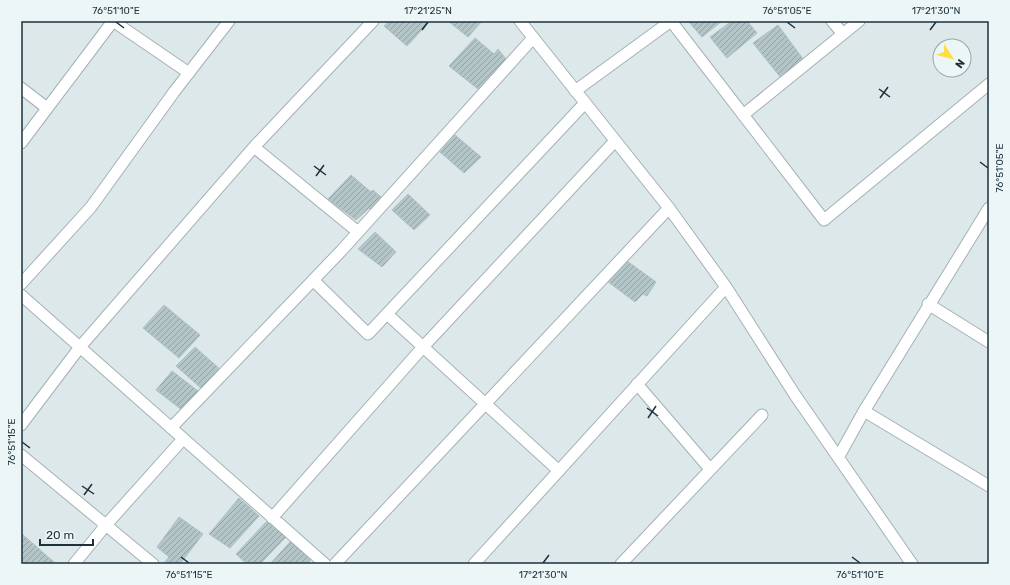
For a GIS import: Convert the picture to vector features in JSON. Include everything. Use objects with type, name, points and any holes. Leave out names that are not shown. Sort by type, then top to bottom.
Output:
[{"type":"street","points":[[21,143],[113,21],[189,73]]},
{"type":"street","points":[[21,284],[91,207],[229,21]]},
{"type":"street","points":[[21,425],[80,347],[254,147],[373,21]]},
{"type":"street","points":[[520,21],[668,208],[726,287],[795,395],[839,456],[912,564]]},
{"type":"street","points":[[575,91],[672,21],[824,220],[989,84]]},
{"type":"street","points":[[832,21],[843,34]]},
{"type":"street","points":[[743,115],[860,21]]},
{"type":"street","points":[[171,428],[358,232],[533,38]]},
{"type":"street","points":[[21,88],[47,108]]},
{"type":"street","points":[[313,280],[368,334],[585,103]]},
{"type":"street","points":[[272,518],[423,348],[615,141]]},
{"type":"street","points":[[254,147],[358,232]]},
{"type":"street","points":[[335,564],[668,208]]},
{"type":"street","points":[[839,456],[928,304],[989,208]]},
{"type":"street","points":[[474,564],[726,287]]},
{"type":"street","points":[[21,295],[322,563]]},
{"type":"street","points":[[928,304],[989,342]]},
{"type":"street","points":[[387,314],[558,471]]},
{"type":"street","points":[[637,384],[710,469]]},
{"type":"street","points":[[864,411],[989,486]]},
{"type":"street","points":[[621,564],[762,415]]},
{"type":"street","points":[[74,564],[106,525],[184,439]]},
{"type":"street","points":[[21,455],[153,564]]},
{"type":"building","points":[[389,21],[430,21],[407,46],[384,26]]},
{"type":"building","points":[[448,21],[482,21],[468,37]]},
{"type":"building","points":[[688,21],[722,21],[702,37]]},
{"type":"building","points":[[732,21],[747,21],[757,33],[727,58],[710,37]]},
{"type":"building","points":[[778,25],[803,59],[781,78],[753,43]]},
{"type":"building","points":[[475,38],[494,54],[498,49],[506,59],[478,89],[449,66]]},
{"type":"building","points":[[455,135],[481,157],[464,173],[440,152]]},
{"type":"building","points":[[351,175],[371,192],[373,190],[382,198],[372,211],[369,208],[356,220],[328,199]]},
{"type":"building","points":[[408,194],[430,215],[414,230],[392,210]]},
{"type":"building","points":[[375,232],[396,252],[382,267],[358,249]]},
{"type":"building","points":[[627,261],[656,282],[647,296],[643,294],[635,302],[607,281]]},
{"type":"building","points":[[164,305],[200,335],[179,358],[143,328]]},
{"type":"building","points":[[195,347],[221,370],[202,389],[176,366]]},
{"type":"building","points":[[172,371],[198,391],[182,410],[156,390]]},
{"type":"building","points":[[239,498],[259,516],[230,548],[209,534]]},
{"type":"building","points":[[179,517],[203,534],[180,564],[166,564],[164,563],[169,557],[157,547]]},
{"type":"building","points":[[267,521],[286,537],[260,564],[247,564],[236,554]]},
{"type":"building","points":[[22,534],[54,562],[53,564],[21,564]]},
{"type":"building","points":[[290,542],[312,558],[307,564],[270,564]]}]
